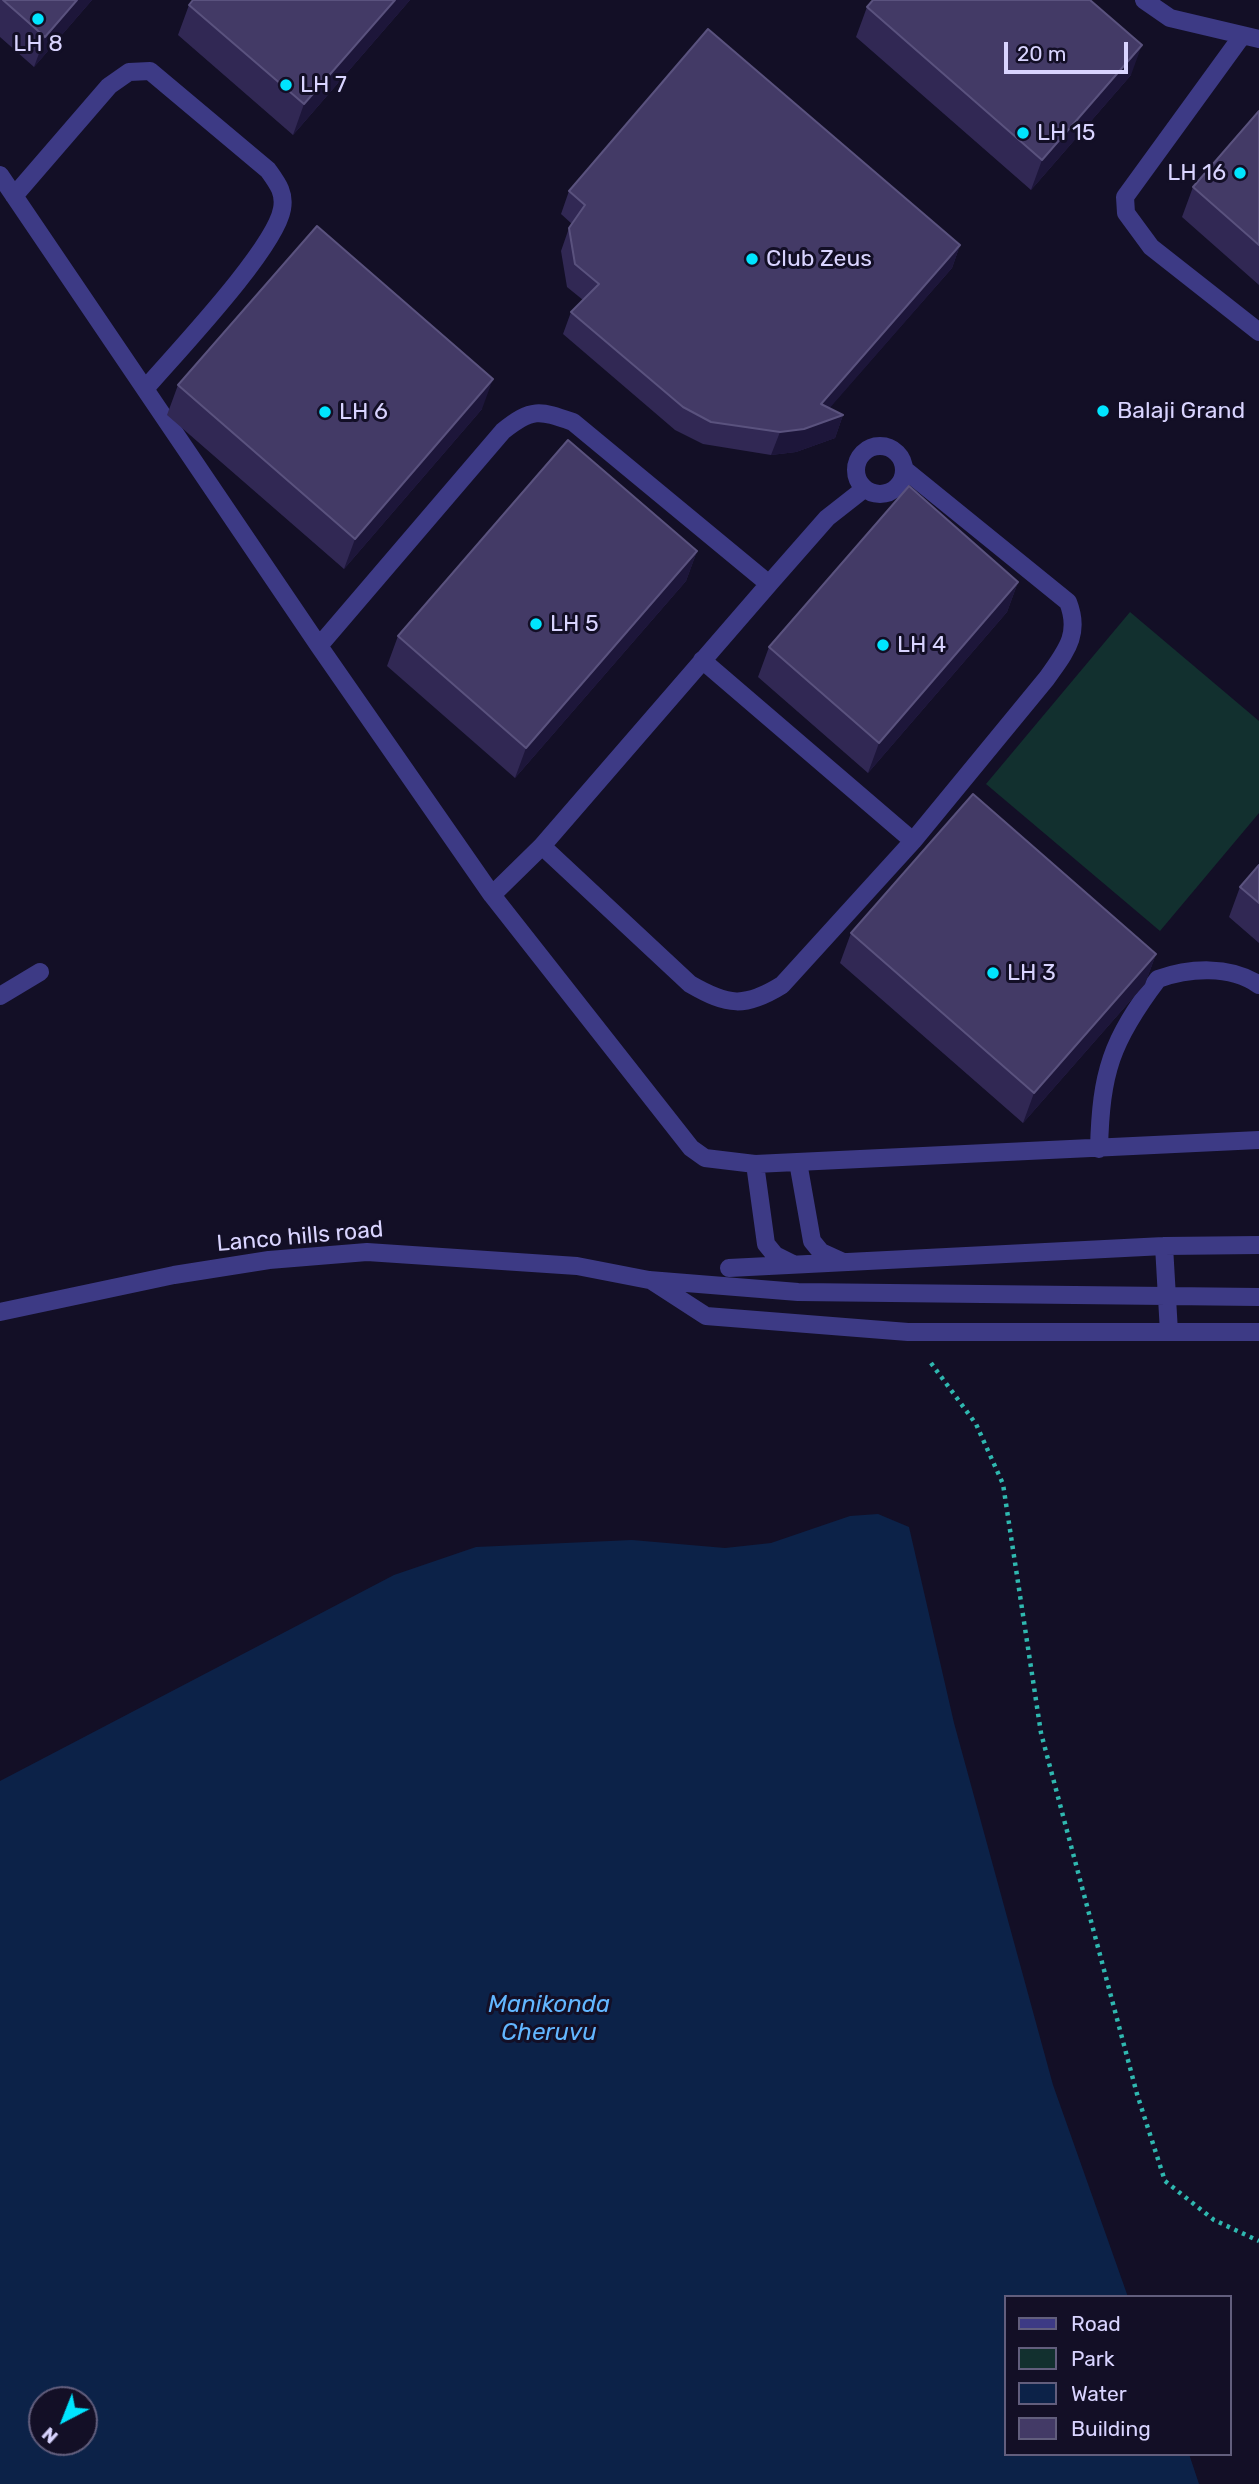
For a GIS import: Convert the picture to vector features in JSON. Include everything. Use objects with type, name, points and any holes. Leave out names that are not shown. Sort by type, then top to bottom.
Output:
[{"type":"street","points":[[1144,0],[1170,18],[1250,37],[1125,197],[1126,213],[1151,247],[1259,331]]},
{"type":"street","points":[[14,196],[109,86],[129,72],[150,71],[268,170],[282,190],[282,211],[263,250],[145,389]]},
{"type":"street","points":[[0,175],[319,646],[492,895],[691,1148],[705,1158],[755,1164],[1259,1140]]},
{"type":"street","points":[[319,646],[503,431],[525,414],[545,412],[573,422],[769,584]]},
{"type":"street","points":[[876,446],[892,449],[902,461],[904,469],[900,484],[894,490],[880,494],[864,489],[856,475],[862,452],[876,446]]},
{"type":"street","points":[[542,846],[690,984],[718,1000],[757,1000],[782,985],[913,841],[1047,678],[1066,651],[1074,618],[1068,602],[904,469]]},
{"type":"street","points":[[492,895],[542,846],[827,518],[864,489]]},
{"type":"street","points":[[702,660],[913,841]]},
{"type":"street","points":[[0,996],[40,972]]},
{"type":"street","points":[[1099,1149],[1100,1097],[1108,1068],[1120,1034],[1158,979],[1176,973],[1227,972],[1259,985]]},
{"type":"street","points":[[798,1162],[812,1241],[821,1252],[845,1263]]},
{"type":"street","points":[[755,1164],[766,1244],[775,1255],[796,1265]]},
{"type":"street","points":[[729,1268],[1164,1246],[1259,1245]]},
{"type":"street","points":[[1164,1246],[1169,1332]]},
{"type":"street","name":"Lanco hills road","points":[[0,1312],[187,1273],[269,1260],[367,1252],[578,1266],[649,1280]]},
{"type":"street","points":[[649,1280],[798,1292],[1259,1297]]},
{"type":"street","points":[[649,1280],[706,1316],[908,1332],[1259,1332]]},
{"type":"path","points":[[908,1332],[976,1424],[1003,1484],[1041,1733],[1138,2094],[1165,2180],[1214,2220],[1259,2241]]},
{"type":"green space","points":[[1130,612],[1259,721],[1259,813],[1160,931],[986,784]]},
{"type":"water","name":"Manikonda Cheruvu","points":[[878,1514],[909,1527],[954,1723],[1053,2085],[1127,2295],[1004,2295],[1004,2456],[1190,2456],[1199,2484],[0,2484],[0,1781],[394,1575],[476,1547],[632,1540],[725,1548],[771,1543],[850,1516]]},
{"type":"building","points":[[3,0],[77,0],[45,37]]},
{"type":"building","name":"LH 7","points":[[193,0],[395,0],[304,104],[189,5]]},
{"type":"building","name":"LH 15","points":[[873,0],[1090,0],[1142,45],[1042,160],[867,7]]},
{"type":"building","name":"Club Zeus","points":[[708,29],[960,245],[821,404],[843,415],[804,429],[780,432],[711,422],[683,407],[571,312],[599,284],[575,264],[569,228],[585,205],[569,191]]},
{"type":"building","points":[[1259,111],[1259,245],[1193,187]]},
{"type":"building","name":"LH 6","points":[[317,226],[493,379],[355,539],[178,385]]},
{"type":"building","name":"LH 5","points":[[568,440],[697,551],[526,748],[398,636]]},
{"type":"building","name":"LH 4","points":[[909,486],[1018,582],[879,743],[769,647]]},
{"type":"building","name":"LH 3","points":[[973,794],[1156,954],[1034,1093],[851,933]]},
{"type":"building","points":[[1259,865],[1259,903],[1240,887]]},
{"type":"place","name":"LH 8","points":[[38,19]]},
{"type":"place","name":"LH 7","points":[[286,85]]},
{"type":"place","name":"LH 15","points":[[1023,133]]},
{"type":"place","name":"LH 16","points":[[1240,173]]},
{"type":"place","name":"Club Zeus","points":[[752,259]]},
{"type":"place","name":"Balaji Grand","points":[[1103,411]]},
{"type":"place","name":"LH 6","points":[[325,412]]},
{"type":"place","name":"LH 5","points":[[536,624]]},
{"type":"place","name":"LH 4","points":[[883,645]]},
{"type":"place","name":"LH 3","points":[[993,973]]}]
